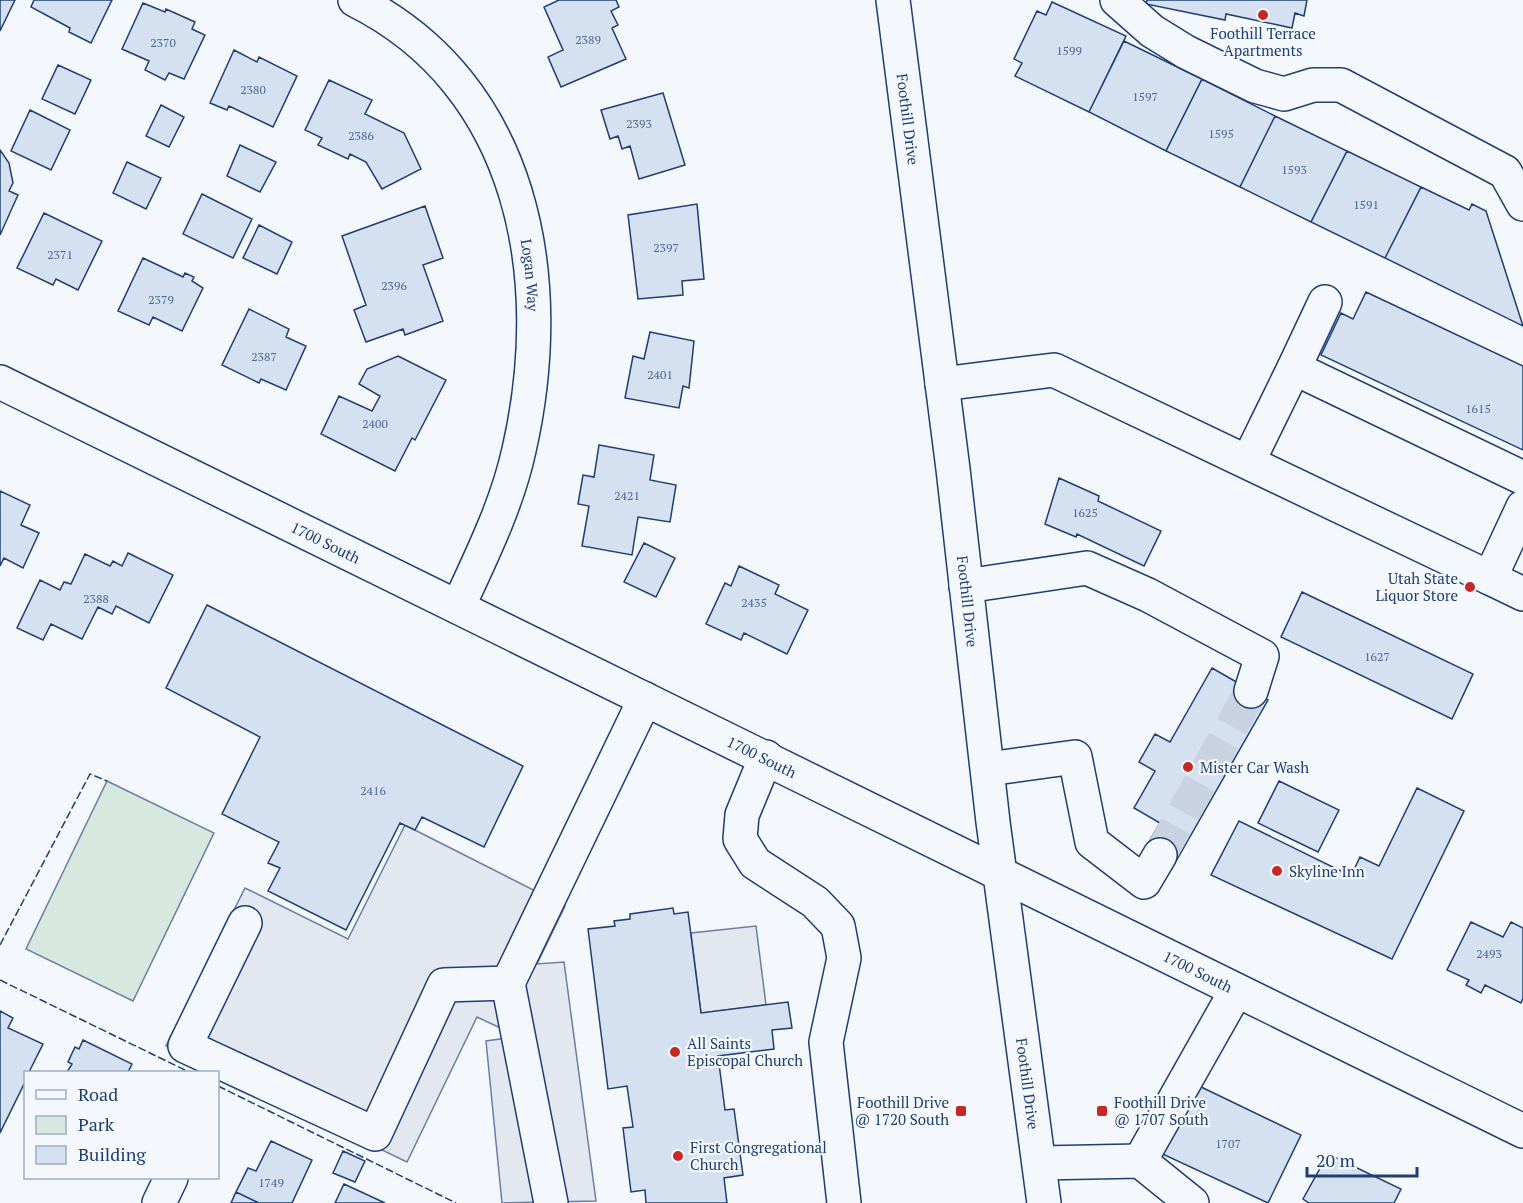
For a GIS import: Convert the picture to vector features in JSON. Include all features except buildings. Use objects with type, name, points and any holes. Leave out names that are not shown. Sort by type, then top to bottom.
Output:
[{"type":"street","name":"Logan Way","points":[[355,0],[409,32],[440,61],[468,94],[490,129],[507,164],[528,251],[534,300],[533,351],[519,452],[503,502],[458,607]]},
{"type":"street","name":"Foothill Drive","points":[[892,0],[942,384],[1000,872],[1044,1203]]},
{"type":"street","points":[[1117,0],[1152,31],[1186,52],[1255,86],[1284,94],[1313,85],[1341,85],[1505,172],[1523,204]]},
{"type":"street","points":[[1248,462],[1325,302]]},
{"type":"street","points":[[1294,368],[1523,478]]},
{"type":"street","points":[[942,384],[1054,370],[1523,594]]},
{"type":"street","name":"1700 South","points":[[0,382],[1523,1131]]},
{"type":"street","points":[[1490,578],[1523,507]]},
{"type":"street","points":[[966,586],[1087,568],[1148,595],[1262,657],[1251,691]]},
{"type":"street","points":[[551,1203],[508,982],[645,699]]},
{"type":"street","points":[[766,757],[742,815],[740,839],[755,863],[815,902],[838,926],[844,958],[826,1042],[844,1203]]},
{"type":"street","points":[[988,769],[1076,757],[1092,842],[1144,882],[1160,855]]},
{"type":"street","points":[[245,922],[185,1046],[375,1134],[444,986],[508,982]]},
{"type":"street","points":[[1140,1161],[1236,991]]},
{"type":"street","points":[[1040,1162],[1121,1159],[1140,1161],[1192,1203]]},
{"type":"street","points":[[159,1203],[171,1179]]},
{"type":"green space","points":[[107,781],[214,833],[133,1001],[26,949]]},
{"type":"shaded area","points":[[405,825],[565,906],[537,964],[564,962],[596,1201],[502,1203],[486,1041],[507,1038],[507,1031],[477,1017],[407,1162],[166,1046],[245,888],[348,939]]},
{"type":"shaded area","points":[[756,926],[766,1005],[701,1013],[691,933]]},
{"type":"tunnel","points":[[1160,855],[1251,691]]},
{"type":"fence","points":[[0,945],[90,774],[107,781]]},
{"type":"fence","points":[[0,980],[187,1071]]},
{"type":"fence","points":[[219,1086],[456,1203]]},
{"type":"place","name":"Foothill Terrace Apartments","points":[[1263,15]]},
{"type":"place","name":"Utah State Liquor Store","points":[[1470,587]]},
{"type":"place","name":"Mister Car Wash","points":[[1188,767]]},
{"type":"place","name":"Skyline Inn","points":[[1277,871]]},
{"type":"place","name":"All Saints Episcopal Church","points":[[675,1052]]},
{"type":"place","name":"Foothill Drive @ 1720 South","points":[[961,1111]]},
{"type":"place","name":"Foothill Drive @ 1707 South","points":[[1102,1111]]},
{"type":"place","name":"First Congregational Church","points":[[678,1156]]}]
